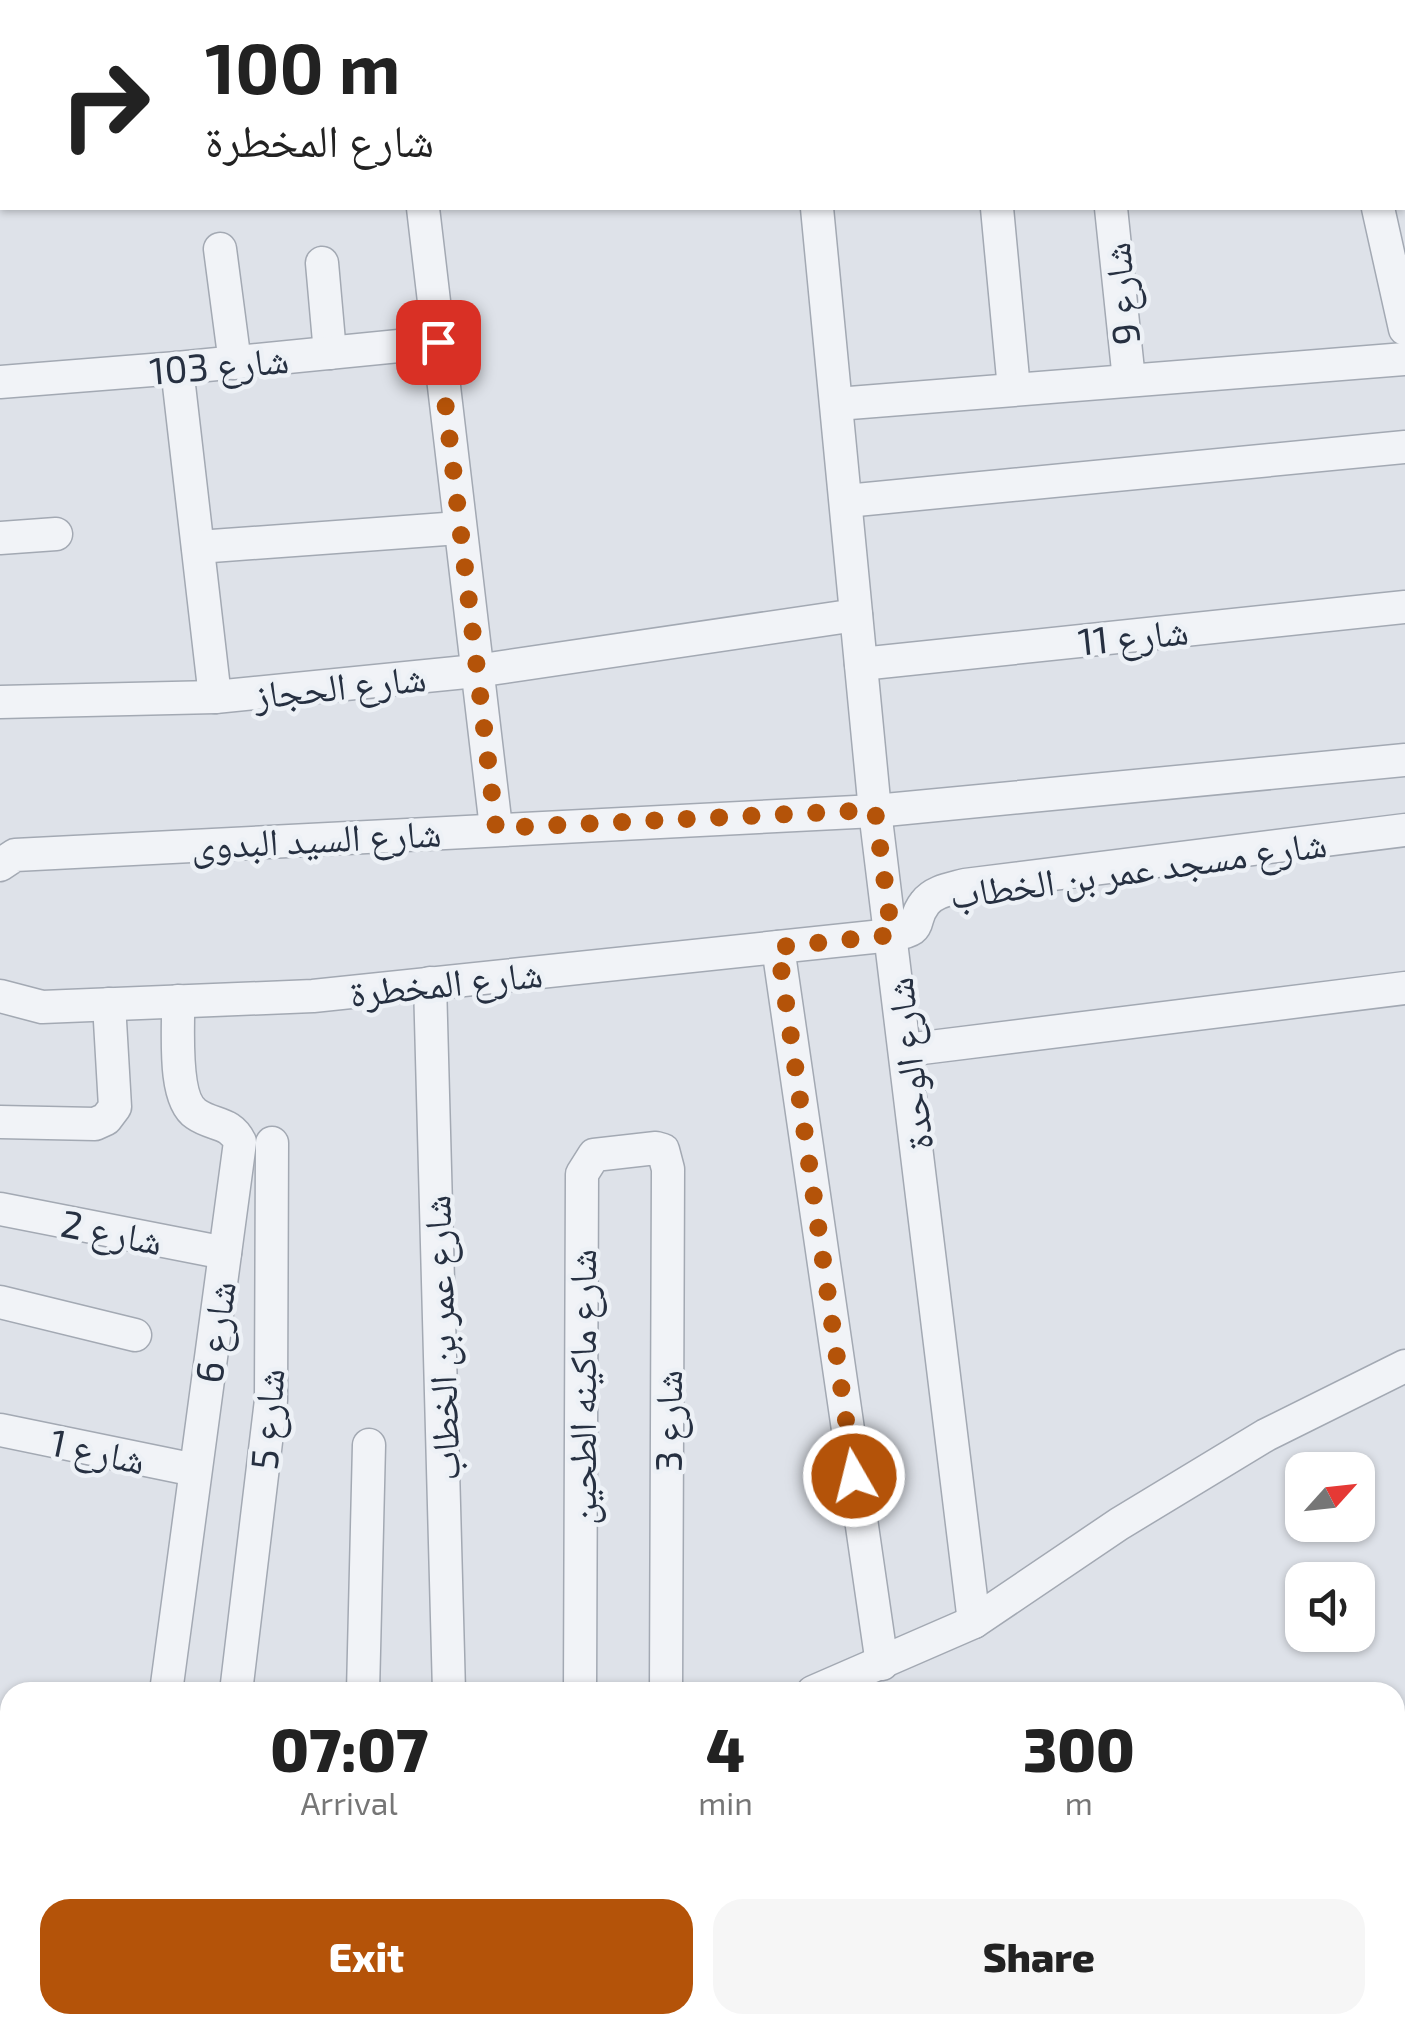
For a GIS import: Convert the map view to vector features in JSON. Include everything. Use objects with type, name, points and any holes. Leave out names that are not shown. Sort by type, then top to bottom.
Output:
[{"type":"street","points":[[422,210],[496,828]]},
{"type":"street","name":"شارع الوحدة","points":[[817,210],[875,810],[974,1622]]},
{"type":"street","points":[[997,210],[1014,389]]},
{"type":"street","name":"شارع 9","points":[[1111,210],[1129,380]]},
{"type":"street","points":[[1378,210],[1405,329]]},
{"type":"street","points":[[220,250],[235,363]]},
{"type":"street","points":[[322,262],[330,353]]},
{"type":"street","name":"شارع 103","points":[[0,382],[438,342]]},
{"type":"street","points":[[837,404],[1405,359]]},
{"type":"street","points":[[177,368],[215,698]]},
{"type":"street","points":[[846,502],[1405,447]]},
{"type":"street","points":[[198,547],[459,528]]},
{"type":"street","points":[[0,538],[56,534]]},
{"type":"street","name":"شارع 11","points":[[861,664],[1405,607]]},
{"type":"street","name":"شارع الحجاز","points":[[0,702],[215,698],[476,672],[856,615]]},
{"type":"street","name":"شارع السيد البدوى","points":[[0,865],[15,855],[875,810],[1405,760]]},
{"type":"street","name":"شارع مسجد عمر بن الخطاب","points":[[892,935],[911,932],[918,925],[923,904],[938,893],[964,885],[1405,830]]},
{"type":"street","name":"شارع المخطرة","points":[[0,996],[42,1008],[313,996],[892,935]]},
{"type":"street","points":[[778,947],[882,1664]]},
{"type":"street","name":"شارع عمر بن الخطاب","points":[[430,983],[450,1682]]},
{"type":"street","points":[[906,1050],[1405,988]]},
{"type":"street","name":"شارع 6","points":[[167,1682],[240,1142],[228,1126],[196,1115],[186,1104],[180,1085],[178,1001]]},
{"type":"street","points":[[0,1122],[95,1124],[106,1119],[115,1107],[109,1004]]},
{"type":"street","name":"شارع 5","points":[[237,1682],[272,1400],[272,1144]]},
{"type":"street","name":"شارع ماكينه الطحين","points":[[580,1682],[582,1174],[587,1162],[604,1152],[663,1150]]},
{"type":"street","name":"شارع 3","points":[[663,1150],[668,1169],[666,1682]]},
{"type":"street","name":"شارع 2","points":[[0,1210],[225,1253]]},
{"type":"street","points":[[0,1302],[134,1335]]},
{"type":"street","points":[[838,1682],[974,1622],[1120,1524],[1266,1436],[1405,1366]]},
{"type":"street","name":"شارع 1","points":[[0,1430],[195,1470]]},
{"type":"street","points":[[363,1682],[369,1445]]},
{"type":"route","points":[[438,342],[496,828],[875,810],[892,935],[778,947],[854,1476]]}]
